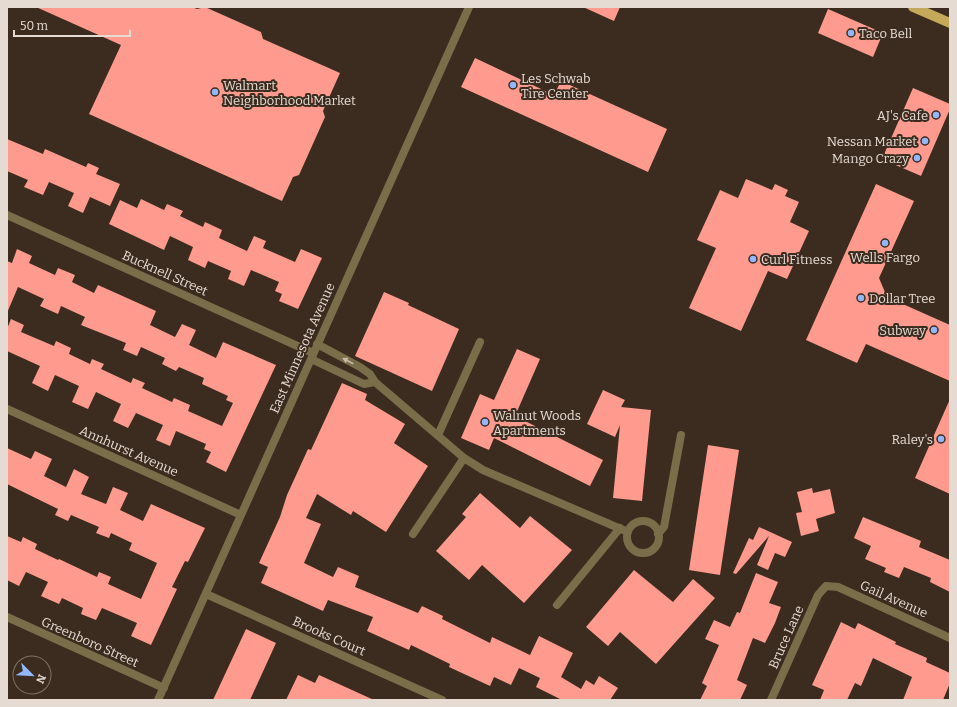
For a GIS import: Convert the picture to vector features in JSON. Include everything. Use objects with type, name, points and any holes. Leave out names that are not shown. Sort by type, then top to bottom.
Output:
[{"type":"main road","points":[[913,7],[950,24]]},
{"type":"street","name":"East Minnesota Avenue","points":[[158,700],[469,7]]},
{"type":"street","name":"Bucknell Street","points":[[7,215],[312,356],[364,384],[375,382]]},
{"type":"street","points":[[438,435],[480,342]]},
{"type":"street","points":[[317,344],[370,374],[375,382],[464,458],[483,470],[624,530],[628,542],[634,550],[639,552],[645,553],[654,548],[658,539],[658,534],[653,525],[644,521],[634,523],[624,530],[557,605]]},
{"type":"street","name":"Annhurst Avenue","points":[[7,409],[241,515]]},
{"type":"street","points":[[658,534],[664,527],[681,435]]},
{"type":"street","points":[[413,534],[464,458]]},
{"type":"street","name":"Gail Avenue","points":[[826,586],[838,587],[950,638]]},
{"type":"street","name":"Bruce Lane","points":[[771,700],[818,595],[826,586]]},
{"type":"street","name":"Brooks Court","points":[[206,594],[442,700]]},
{"type":"street","name":"Greenboro Street","points":[[7,617],[164,688]]},
{"type":"building","name":"Walmart Neighborhood Market","points":[[36,7],[192,7],[197,9],[205,7],[261,32],[263,39],[340,73],[323,111],[325,117],[299,175],[293,177],[282,201],[89,114],[121,45]]},
{"type":"building","points":[[583,7],[620,7],[614,21]]},
{"type":"building","name":"Taco Bell","points":[[828,9],[883,33],[873,57],[818,33]]},
{"type":"building","points":[[475,58],[554,95],[561,81],[667,129],[648,172],[461,87]]},
{"type":"building","points":[[913,88],[950,104],[950,109],[921,176],[882,159]]},
{"type":"building","points":[[7,139],[43,154],[45,149],[86,167],[88,163],[99,168],[96,174],[120,184],[110,206],[90,197],[83,213],[68,206],[74,193],[49,182],[43,195],[24,187],[28,180],[7,171]]},
{"type":"building","name":"Curl Fitness","points":[[746,179],[772,190],[775,184],[788,190],[785,196],[799,202],[790,222],[809,231],[787,279],[768,271],[741,331],[689,308],[716,248],[697,240],[720,190],[738,198]]},
{"type":"building","points":[[876,184],[914,201],[879,278],[887,297],[950,325],[950,381],[866,344],[857,363],[806,340]]},
{"type":"building","points":[[141,199],[164,210],[167,204],[183,211],[180,216],[203,227],[205,222],[222,230],[219,238],[247,251],[254,236],[266,241],[263,248],[295,262],[301,249],[322,258],[298,309],[279,301],[282,294],[275,291],[279,282],[251,270],[244,286],[228,279],[231,271],[208,261],[205,268],[188,260],[193,247],[170,236],[164,250],[109,224],[120,200],[137,208]]},
{"type":"building","points":[[17,249],[32,256],[29,263],[55,275],[58,268],[75,275],[72,282],[94,293],[98,285],[156,311],[150,325],[175,337],[182,324],[196,330],[189,345],[216,358],[223,342],[276,365],[226,472],[206,462],[211,452],[204,449],[206,444],[176,431],[170,446],[156,440],[163,425],[136,413],[128,428],[113,421],[121,404],[96,392],[88,409],[72,402],[79,386],[55,375],[48,391],[32,383],[40,366],[7,351],[7,329],[11,319],[24,325],[21,332],[54,346],[56,341],[71,348],[69,354],[90,364],[92,359],[104,364],[101,369],[131,383],[133,378],[145,383],[142,388],[172,402],[174,398],[190,405],[188,411],[222,426],[233,403],[226,400],[228,396],[202,384],[204,378],[179,367],[176,371],[162,364],[165,358],[141,347],[137,356],[123,350],[126,343],[81,325],[85,317],[61,306],[58,314],[40,306],[44,299],[18,287],[7,313],[7,261],[12,263]]},
{"type":"building","points":[[384,292],[459,329],[432,391],[355,356]]},
{"type":"building","points":[[517,349],[540,359],[515,416],[603,460],[590,486],[494,438],[489,450],[461,438],[480,394],[494,400]]},
{"type":"building","points":[[342,383],[367,394],[365,400],[405,424],[394,443],[428,466],[386,532],[353,511],[351,515],[317,494],[306,518],[321,524],[304,563],[333,577],[338,567],[359,576],[355,587],[418,613],[422,606],[443,616],[442,619],[490,643],[492,637],[530,655],[539,636],[573,653],[561,677],[581,689],[586,680],[594,685],[599,676],[618,688],[610,700],[562,700],[536,687],[540,678],[519,668],[511,685],[494,677],[490,686],[449,667],[450,664],[411,645],[409,650],[367,631],[373,617],[328,600],[323,611],[261,583],[268,567],[259,563],[308,449],[311,450]]},
{"type":"building","points":[[603,390],[625,400],[621,407],[651,410],[642,501],[613,498],[620,425],[615,437],[587,424]]},
{"type":"building","name":"Raley's","points":[[950,399],[950,494],[915,478]]},
{"type":"building","points":[[708,445],[739,450],[720,575],[689,570]]},
{"type":"building","points":[[7,448],[31,459],[35,451],[52,459],[44,476],[66,487],[74,469],[89,477],[81,494],[106,504],[113,487],[128,493],[120,510],[143,521],[151,504],[205,528],[188,562],[185,561],[172,587],[177,589],[151,645],[131,636],[137,623],[102,608],[96,620],[81,614],[83,608],[62,598],[59,604],[41,596],[48,582],[26,572],[19,586],[7,580],[7,536],[21,542],[23,537],[37,544],[35,549],[97,577],[99,572],[111,577],[108,584],[141,599],[157,563],[129,550],[132,543],[111,533],[109,538],[96,533],[99,527],[71,515],[68,521],[55,515],[58,509],[7,484]]},
{"type":"building","points":[[812,488],[813,493],[830,489],[835,513],[816,519],[819,531],[801,536],[796,513],[802,512],[797,492]]},
{"type":"building","points":[[480,493],[520,528],[530,516],[572,550],[524,603],[482,565],[469,580],[436,551],[466,517],[462,514]]},
{"type":"building","points":[[863,517],[921,541],[919,547],[950,560],[950,592],[930,582],[931,578],[904,567],[899,578],[884,572],[886,568],[865,559],[871,546],[854,538]]},
{"type":"building","points":[[759,527],[792,542],[785,557],[775,553],[768,570],[757,565],[769,536],[736,574],[733,573],[749,538],[753,540]]},
{"type":"building","points":[[634,570],[673,602],[693,579],[715,598],[656,664],[620,632],[608,646],[586,627]]},
{"type":"building","points":[[756,573],[778,582],[769,603],[781,607],[775,623],[765,643],[753,638],[737,680],[747,685],[740,700],[700,700],[707,686],[702,683],[719,645],[705,639],[714,620],[730,627],[737,612],[740,613]]},
{"type":"building","points":[[841,622],[855,629],[858,623],[896,642],[895,644],[927,658],[926,662],[950,673],[950,683],[943,700],[903,700],[912,677],[873,658],[861,686],[855,683],[847,700],[820,700],[824,690],[812,685]]},
{"type":"building","points":[[246,629],[276,643],[250,700],[213,700]]},
{"type":"building","points":[[298,675],[315,683],[319,675],[374,700],[286,700]]},
{"type":"place","name":"Taco Bell","points":[[851,33]]},
{"type":"place","name":"Les Schwab Tire Center","points":[[513,85]]},
{"type":"place","name":"Walmart Neighborhood Market","points":[[215,92]]},
{"type":"place","name":"AJ's Cafe","points":[[936,115]]},
{"type":"place","name":"Nessan Market","points":[[925,141]]},
{"type":"place","name":"Mango Crazy","points":[[917,158]]},
{"type":"place","name":"Wells Fargo","points":[[885,243]]},
{"type":"place","name":"Curl Fitness","points":[[753,259]]},
{"type":"place","name":"Dollar Tree","points":[[861,298]]},
{"type":"place","name":"Subway","points":[[934,330]]},
{"type":"place","name":"Walnut Woods Apartments","points":[[485,422]]},
{"type":"place","name":"Raley's","points":[[941,439]]}]
